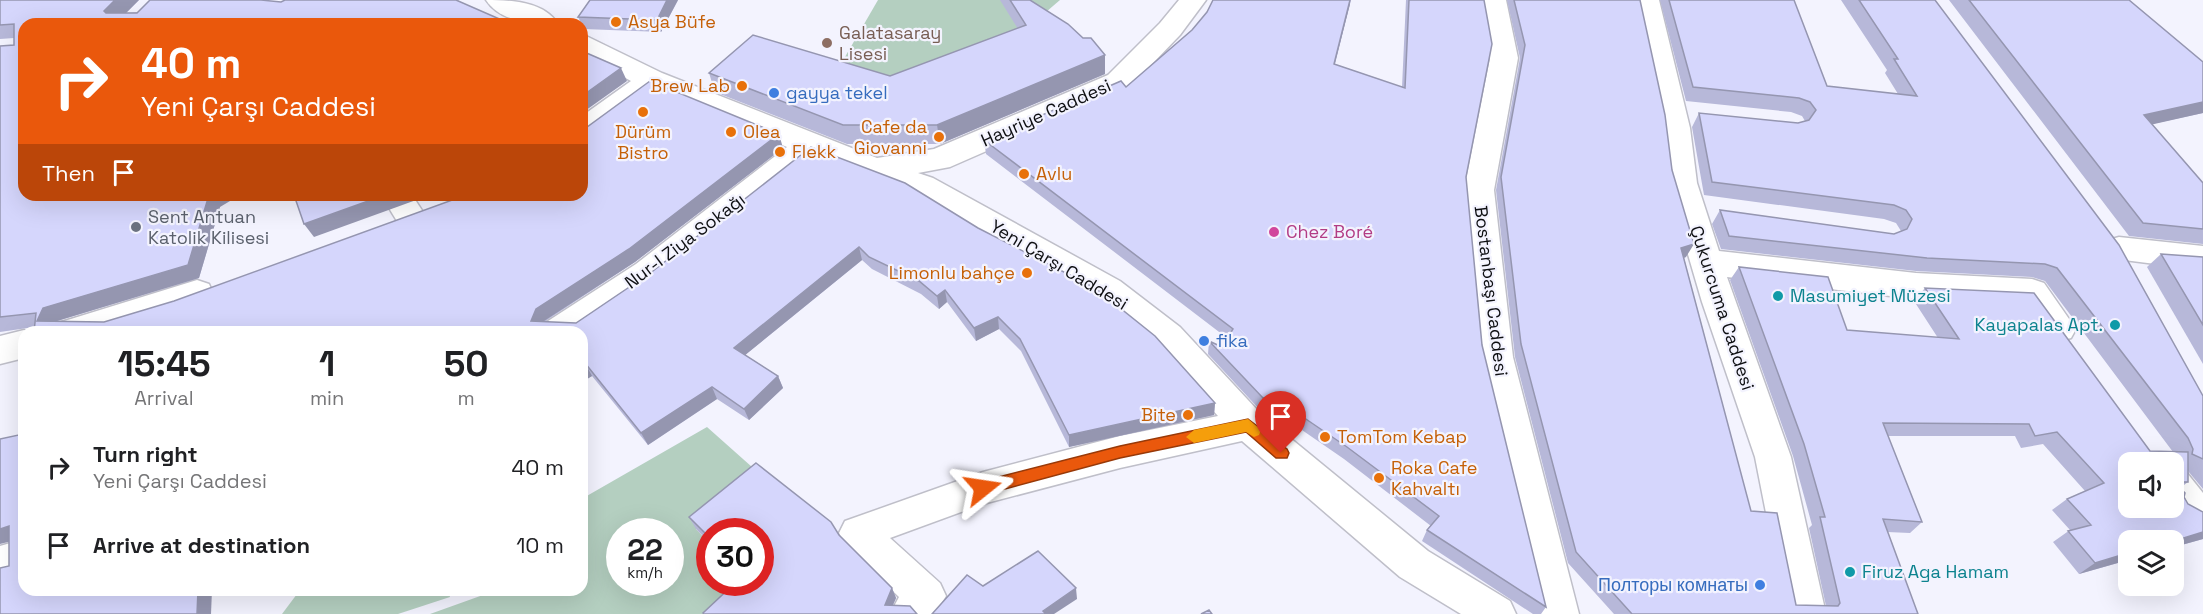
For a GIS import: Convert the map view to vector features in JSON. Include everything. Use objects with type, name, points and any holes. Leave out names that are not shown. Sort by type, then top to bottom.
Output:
[{"type":"street","points":[[499,0],[534,18]]},
{"type":"street","name":"Hayriye Caddesi","points":[[930,173],[1118,82],[1170,29],[1193,0]]},
{"type":"street","name":"Bostanbaşı Caddesi","points":[[1493,0],[1504,58],[1479,190],[1496,357],[1559,614]]},
{"type":"street","name":"Çukurcuma Caddesi","points":[[1646,0],[1684,114],[1682,183],[1706,262],[1773,457],[1806,614]]},
{"type":"street","name":"Yeni Çarşı Caddesi","points":[[588,46],[651,80],[810,145],[875,168],[930,173],[1108,290],[1168,337],[1248,425],[1414,564],[1496,614]]},
{"type":"street","points":[[588,127],[651,80]]},
{"type":"street","name":"Nur-I Ziya Sokağı","points":[[566,326],[647,273],[810,145]]},
{"type":"street","points":[[377,230],[404,206],[440,206]]},
{"type":"street","points":[[1689,207],[1723,212]]},
{"type":"street","points":[[2136,279],[2112,240],[2203,258]]},
{"type":"street","points":[[1706,262],[1916,286],[2032,292],[2081,358]]},
{"type":"street","points":[[89,326],[219,286]]},
{"type":"street","points":[[0,350],[18,346]]},
{"type":"street","points":[[918,605],[858,532],[983,488],[1120,452],[1248,425]]},
{"type":"street","points":[[2184,499],[2203,512]]},
{"type":"street","points":[[0,564],[18,559]]},
{"type":"green space","points":[[878,0],[1060,0],[1004,48],[907,87],[838,69]]},
{"type":"green space","points":[[707,427],[761,475],[709,518],[696,518],[696,596],[736,596],[719,614],[430,614],[480,596],[588,596],[588,495]]},
{"type":"green space","points":[[296,596],[450,597],[398,614],[282,614]]},
{"type":"building","points":[[0,0],[115,0],[104,11],[106,13],[137,13],[150,0],[281,2],[285,0],[456,0],[497,18],[18,18],[18,201],[207,201],[188,265],[43,308],[37,321],[104,322],[174,301],[449,201],[588,201],[588,126],[650,81],[779,134],[629,249],[536,309],[531,321],[576,323],[653,271],[811,147],[905,183],[978,228],[1095,288],[1155,336],[1215,403],[1069,435],[1020,339],[998,317],[974,328],[945,290],[937,296],[919,281],[869,257],[859,247],[734,348],[778,376],[744,409],[712,387],[641,433],[588,367],[588,326],[35,326],[36,313],[0,317],[0,46],[14,45],[14,24],[0,25]]},
{"type":"building","points":[[590,0],[667,0],[657,20],[578,17]]},
{"type":"building","points":[[1010,0],[1030,0],[1068,24],[1083,38],[1091,38],[1105,55],[937,125],[843,125],[709,73],[753,35],[890,76],[1026,25]]},
{"type":"building","points":[[1213,0],[1350,0],[1334,64],[1405,88],[1409,0],[1484,0],[1492,44],[1466,177],[1482,345],[1546,607],[1427,530],[1439,516],[1347,447],[1272,396],[1263,398],[1209,341],[1222,347],[1233,329],[984,140],[1121,81],[1126,87],[1192,30],[1207,12]]},
{"type":"building","points":[[1514,0],[1640,0],[1665,115],[1672,170],[1694,244],[1681,248],[1751,511],[1777,513],[1796,605],[1838,606],[1840,603],[1820,517],[1825,517],[1804,444],[1739,267],[1828,277],[1847,330],[1959,339],[1925,288],[2034,293],[2150,451],[2188,452],[2188,482],[2184,482],[2184,452],[2118,452],[2118,518],[2184,518],[2184,497],[2188,504],[2203,512],[2203,532],[2184,538],[2184,530],[2118,530],[2118,556],[2095,563],[2068,531],[2091,525],[2067,499],[2104,483],[2057,432],[2035,436],[2029,424],[1883,423],[1922,522],[1883,519],[1918,614],[1632,614],[1576,552],[1521,344],[1501,177],[1525,45]]},
{"type":"building","points":[[1669,0],[1794,0],[1827,86],[1917,96],[1894,59],[1898,59],[1859,0],[1935,0],[2119,245],[2203,396],[2203,459],[2192,454],[2193,449],[2188,438],[2057,268],[2045,264],[1927,258],[1729,236],[1720,210],[1894,234],[1907,229],[1912,219],[1906,210],[1894,205],[1712,182],[1699,113],[1798,123],[1809,120],[1816,110],[1810,102],[1799,98],[1693,87]]},
{"type":"building","points":[[1969,0],[2129,0],[2203,62],[2203,102],[2144,115],[2203,183],[2203,229],[2143,223]]},
{"type":"building","points":[[588,54],[621,68],[588,92]]},
{"type":"building","points":[[296,201],[368,201],[304,224]]},
{"type":"building","points":[[2161,254],[2203,257],[2203,325]]},
{"type":"building","points":[[18,435],[18,596],[198,596],[197,614],[0,614],[0,568],[9,566],[9,526],[0,529],[0,439]]},
{"type":"building","points":[[756,463],[831,522],[839,535],[892,588],[885,605],[910,606],[917,614],[704,614],[721,596],[774,596],[774,518],[696,518],[696,524],[689,517]]},
{"type":"building","points":[[1038,551],[1076,588],[1043,611],[1046,614],[932,614],[967,575],[983,586]]},
{"type":"slow traffic","points":[[1194,437],[1248,425],[1254,430]]},
{"type":"place","name":"Asya Büfe","points":[[616,22]]},
{"type":"place","name":"Galatasaray Lisesi","points":[[827,43]]},
{"type":"place","name":"Brew Lab","points":[[742,86]]},
{"type":"place","name":"gayya tekel","points":[[774,93]]},
{"type":"place","name":"Dürüm Bistro","points":[[643,112]]},
{"type":"place","name":"Olea","points":[[731,132]]},
{"type":"place","name":"Cafe da Giovanni","points":[[939,137]]},
{"type":"place","name":"Flekk","points":[[780,152]]},
{"type":"place","name":"Avlu","points":[[1024,174]]},
{"type":"place","name":"Sent Antuan Katolik Kilisesi","points":[[136,227]]},
{"type":"place","name":"Chez Boré","points":[[1274,232]]},
{"type":"place","name":"Limonlu bahçe","points":[[1027,273]]},
{"type":"place","name":"Masumiyet Müzesi","points":[[1778,296]]},
{"type":"place","name":"Kayapalas Apt.","points":[[2115,325]]},
{"type":"place","name":"fika","points":[[1204,341]]},
{"type":"place","name":"Bite","points":[[1188,415]]},
{"type":"place","name":"TomTom Kebap","points":[[1325,437]]},
{"type":"place","name":"Roka Cafe Kahvaltı","points":[[1379,478]]},
{"type":"place","name":"Firuz Aga Hamam","points":[[1850,572]]},
{"type":"place","name":"Полторы комнаты","points":[[1760,585]]},
{"type":"route","points":[[983,488],[1120,452],[1248,425],[1281,453]]}]
